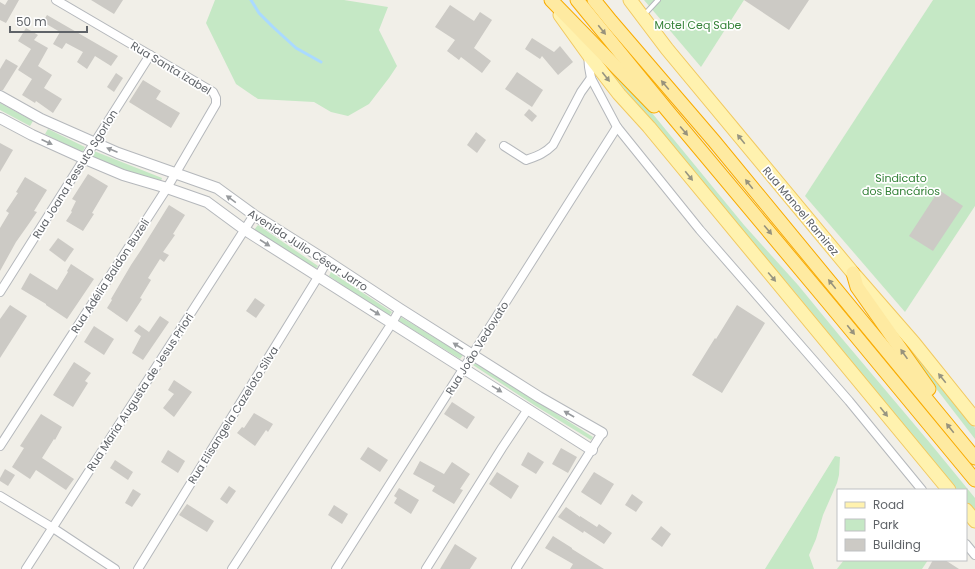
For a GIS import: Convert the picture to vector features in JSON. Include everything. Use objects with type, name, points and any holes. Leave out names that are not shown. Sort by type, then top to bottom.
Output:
[{"type":"highway","points":[[550,0],[653,106],[667,110]]},
{"type":"highway","points":[[577,0],[975,480]]},
{"type":"highway","points":[[594,0],[714,141],[975,458]]},
{"type":"highway","points":[[853,273],[857,287],[931,392],[937,411]]},
{"type":"main road","points":[[550,0],[588,54],[619,94],[654,133],[948,489]]},
{"type":"main road","name":"Rua Manoel Ramirez","points":[[630,0],[672,56],[853,273],[914,343],[975,419]]},
{"type":"main road","points":[[967,511],[975,521]]},
{"type":"street","name":"Rua Santa Izabel","points":[[56,0],[213,92],[216,98],[216,104]]},
{"type":"street","points":[[588,54],[591,78],[617,127],[700,230],[848,401],[921,489]]},
{"type":"street","name":"Rua Joana Pessuto Sgorlon","points":[[0,292],[85,160],[150,55]]},
{"type":"street","points":[[504,146],[526,160],[547,152],[553,145],[581,92],[591,78]]},
{"type":"street","name":"Avenida Julio César Jarro","points":[[0,96],[40,119],[118,153],[217,188],[254,215],[400,309],[539,397],[602,433]]},
{"type":"street","name":"Rua Adélia Baldon Buzeli","points":[[0,446],[176,174],[216,104]]},
{"type":"street","name":"Avenida Julio César Jarro","points":[[0,118],[32,136],[85,160],[123,175],[207,202],[245,230],[592,450]]},
{"type":"street","points":[[32,136],[40,119]]},
{"type":"street","name":"Rua João Vedovato","points":[[336,569],[617,127]]},
{"type":"street","name":"Rua Maria Augusta de Jesus Priori","points":[[26,569],[254,215]]},
{"type":"street","name":"Rua Elisangela Cazeloto Silva","points":[[138,569],[327,261]]},
{"type":"street","points":[[232,569],[400,309]]},
{"type":"street","points":[[426,569],[528,409]]},
{"type":"street","points":[[516,569],[602,433]]},
{"type":"street","points":[[0,496],[53,528],[115,569]]},
{"type":"street","points":[[967,545],[975,555]]},
{"type":"lane","points":[[642,16],[658,0]]},
{"type":"green space","points":[[215,0],[344,0],[388,7],[379,30],[397,66],[369,104],[348,116],[331,112],[314,102],[258,99],[236,84],[206,23]]},
{"type":"green space","name":"Motel Ceq Sabe","points":[[644,0],[744,0],[701,67]]},
{"type":"green space","name":"Sindicato dos Bancários","points":[[933,0],[975,0],[975,206],[905,312],[805,196]]},
{"type":"green space","points":[[600,59],[652,113],[744,225],[798,285],[930,443],[975,498],[975,512],[967,502],[967,489],[956,489],[794,291]]},
{"type":"green space","points":[[0,103],[33,121],[30,126],[0,110]]},
{"type":"green space","points":[[48,129],[85,147],[82,153],[45,134]]},
{"type":"green space","points":[[94,151],[162,178],[160,184],[92,157]]},
{"type":"green space","points":[[258,225],[318,266],[314,271],[254,230]]},
{"type":"green space","points":[[331,272],[392,312],[389,316],[329,276]]},
{"type":"green space","points":[[879,311],[975,428],[975,439],[898,339]]},
{"type":"green space","points":[[401,317],[463,355],[460,359],[399,321]]},
{"type":"green space","points":[[476,363],[593,437],[591,440],[534,405],[473,365]]},
{"type":"green space","points":[[835,456],[840,457],[837,483],[823,515],[816,539],[809,555],[814,569],[765,569]]},
{"type":"green space","points":[[843,561],[927,561],[922,569],[837,569]]},
{"type":"building","points":[[8,0],[19,0],[6,23],[0,20],[0,2],[5,5]]},
{"type":"building","points":[[91,0],[123,0],[114,14]]},
{"type":"building","points":[[744,0],[809,0],[789,30]]},
{"type":"building","points":[[450,5],[474,21],[480,12],[492,20],[474,48],[491,61],[482,73],[461,57],[459,60],[447,51],[455,40],[435,27]]},
{"type":"building","points":[[47,15],[118,56],[111,66],[95,56],[87,69],[77,62],[83,52],[66,43],[62,49],[53,44],[60,32],[43,22]]},
{"type":"building","points":[[26,28],[38,35],[34,40],[48,48],[38,66],[52,75],[44,88],[62,99],[53,113],[36,101],[35,103],[22,95],[32,79],[18,70],[31,49],[18,41]]},
{"type":"building","points":[[532,38],[554,52],[560,46],[573,62],[558,75],[542,56],[540,59],[525,49]]},
{"type":"building","points":[[6,59],[18,66],[3,90],[0,90],[0,69]]},
{"type":"building","points":[[517,72],[543,90],[532,107],[505,89]]},
{"type":"building","points":[[116,73],[123,78],[114,92],[107,87]]},
{"type":"building","points":[[143,80],[161,91],[156,99],[180,113],[171,128],[129,102]]},
{"type":"building","points":[[529,109],[537,116],[532,122],[524,115]]},
{"type":"building","points":[[476,132],[486,140],[477,153],[467,145]]},
{"type":"building","points":[[0,143],[13,150],[0,172]]},
{"type":"building","points":[[88,174],[108,186],[92,213],[94,214],[83,231],[66,221],[72,212],[71,211],[76,201],[72,199]]},
{"type":"building","points":[[25,177],[47,190],[34,211],[37,212],[16,242],[0,271],[0,228],[9,213],[6,211],[18,193],[16,192]]},
{"type":"building","points":[[939,190],[963,206],[933,251],[909,236]]},
{"type":"building","points":[[169,205],[185,215],[173,234],[175,235],[163,252],[169,255],[164,262],[160,259],[148,278],[151,280],[140,298],[142,299],[127,322],[107,308],[131,265]]},
{"type":"building","points":[[58,238],[74,249],[65,262],[49,250]]},
{"type":"building","points":[[71,264],[94,279],[67,319],[21,289],[30,273],[57,290]]},
{"type":"building","points":[[255,298],[265,305],[256,318],[246,311]]},
{"type":"building","points":[[10,305],[27,316],[0,358],[0,319]]},
{"type":"building","points":[[737,305],[765,323],[722,393],[692,375]]},
{"type":"building","points":[[160,316],[169,322],[143,360],[132,353],[141,336],[134,331],[139,325],[149,332]]},
{"type":"building","points":[[94,326],[114,339],[104,355],[84,342]]},
{"type":"building","points":[[74,362],[91,373],[85,381],[88,383],[73,407],[53,395]]},
{"type":"building","points":[[174,380],[192,392],[174,417],[163,408],[174,394],[168,390]]},
{"type":"building","points":[[452,402],[475,417],[467,429],[444,414]]},
{"type":"building","points":[[254,413],[273,424],[268,432],[266,430],[255,446],[237,433],[242,427],[244,428]]},
{"type":"building","points":[[41,414],[62,427],[42,458],[74,479],[66,490],[36,470],[30,479],[12,467],[24,448],[20,446]]},
{"type":"building","points":[[368,447],[388,460],[380,472],[360,459]]},
{"type":"building","points":[[561,448],[577,457],[568,473],[552,464]]},
{"type":"building","points":[[168,450],[185,461],[178,473],[161,462]]},
{"type":"building","points":[[528,452],[544,462],[536,474],[521,465]]},
{"type":"building","points":[[115,460],[133,472],[128,480],[110,468]]},
{"type":"building","points":[[420,461],[444,474],[452,462],[470,474],[460,489],[463,490],[454,504],[432,491],[435,486],[413,474]]},
{"type":"building","points":[[5,469],[15,475],[8,486],[0,481]]},
{"type":"building","points":[[497,472],[519,486],[511,499],[489,484]]},
{"type":"building","points":[[594,472],[614,484],[601,505],[581,492]]},
{"type":"building","points":[[229,486],[236,491],[227,504],[220,499]]},
{"type":"building","points":[[399,488],[419,500],[411,514],[394,503],[397,498],[394,496]]},
{"type":"building","points":[[133,489],[141,494],[132,507],[125,503]]},
{"type":"building","points":[[632,494],[643,502],[636,512],[625,505]]},
{"type":"building","points":[[187,504],[214,521],[207,532],[179,515]]},
{"type":"building","points":[[334,505],[348,514],[342,524],[328,515]]},
{"type":"building","points":[[566,507],[597,527],[599,524],[612,533],[604,544],[558,517]]},
{"type":"building","points":[[661,526],[671,534],[662,547],[651,539]]},
{"type":"building","points":[[553,536],[604,569],[570,569],[573,564],[545,548]]},
{"type":"building","points":[[455,544],[477,558],[470,569],[440,569]]},
{"type":"building","points":[[932,561],[947,561],[959,569],[928,569]]},
{"type":"waterway","points":[[251,0],[259,13],[296,48],[321,62]]}]
